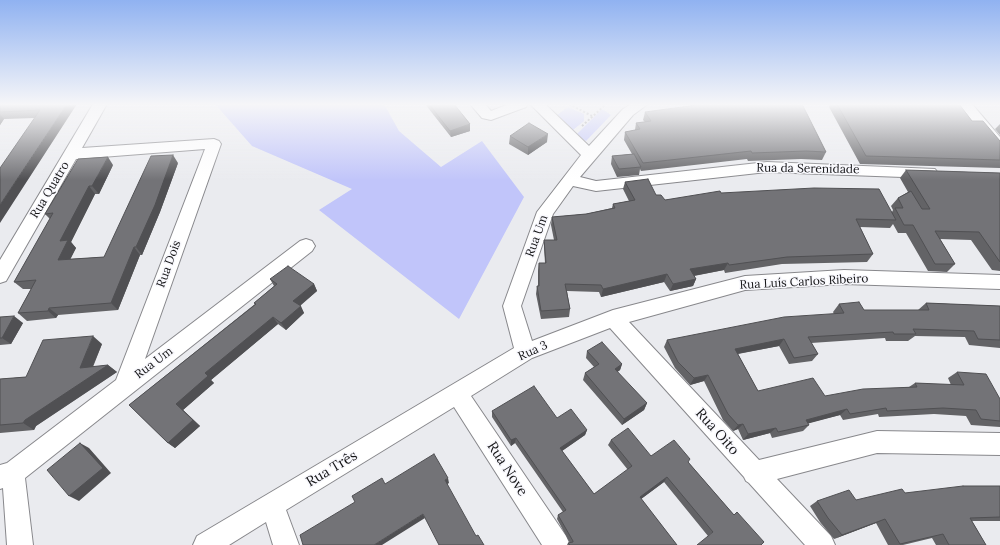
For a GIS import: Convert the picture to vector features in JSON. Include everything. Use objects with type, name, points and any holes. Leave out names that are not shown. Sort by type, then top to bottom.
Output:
[{"type":"street","name":"Rua Quatro","points":[[0,276],[86,129]]},
{"type":"street","points":[[563,129],[589,155]]},
{"type":"street","name":"Rua Um","points":[[525,352],[512,306],[545,212],[611,129]]},
{"type":"street","points":[[986,129],[1000,146]]},
{"type":"street","name":"Rua Dois","points":[[72,154],[214,144],[125,385]]},
{"type":"street","name":"Rua da Serenidade","points":[[569,180],[596,186],[767,167],[944,173]]},
{"type":"street","name":"Rua Um","points":[[6,475],[306,246]]},
{"type":"street","name":"Rua Luís Carlos Ribeiro","points":[[613,318],[746,283],[844,277],[1000,282]]},
{"type":"street","name":"Rua 3","points":[[457,393],[525,352],[613,318]]},
{"type":"street","name":"Rua Oito","points":[[613,318],[754,473],[822,545]]},
{"type":"street","name":"Rua Três","points":[[206,545],[457,393]]},
{"type":"street","name":"Rua Nove","points":[[457,393],[557,545]]},
{"type":"street","points":[[754,473],[877,442],[1000,444]]},
{"type":"street","points":[[6,475],[20,545]]},
{"type":"street","points":[[272,505],[286,545]]},
{"type":"shaded area","points":[[237,129],[398,129],[441,167],[482,141],[524,197],[459,319],[319,210],[352,189],[252,146]]},
{"type":"shaded area","points":[[582,129],[597,129],[586,141],[576,135]]},
{"type":"building","points":[[27,129],[50,129],[0,205],[0,168]]},
{"type":"building","points":[[520,129],[540,129],[548,134],[528,147],[510,136]]},
{"type":"building","points":[[638,129],[815,129],[826,152],[806,151],[752,153],[751,151],[643,163],[625,132]]},
{"type":"building","points":[[851,129],[990,129],[1000,141],[1000,160],[866,156]]},
{"type":"building","points":[[634,154],[641,167],[619,169],[612,156]]},
{"type":"building","points":[[173,155],[155,205],[136,247],[134,247],[111,303],[49,308],[48,311],[18,313],[36,280],[14,282],[53,213],[45,214],[78,159],[108,157],[92,186],[89,186],[60,241],[68,240],[58,260],[104,257],[151,156]]},
{"type":"building","points":[[906,170],[1000,173],[1000,262],[979,232],[935,231],[955,264],[935,264],[913,225],[904,225],[895,208],[903,208],[898,198],[911,191],[922,209],[930,209]]},
{"type":"building","points":[[648,179],[656,195],[661,195],[665,200],[720,191],[721,193],[814,188],[879,189],[896,220],[856,219],[873,254],[787,257],[729,265],[728,263],[690,269],[696,279],[673,284],[667,274],[603,289],[601,285],[565,284],[570,309],[541,311],[537,286],[539,286],[539,263],[546,263],[544,240],[557,240],[552,217],[586,214],[615,208],[613,204],[635,200],[625,182]]},
{"type":"building","points":[[288,266],[314,284],[293,301],[301,306],[281,323],[273,317],[205,373],[208,376],[176,404],[193,420],[168,443],[129,405],[256,304],[254,303],[277,284],[270,279]]},
{"type":"building","points":[[859,302],[864,310],[929,310],[926,303],[1000,306],[1000,340],[978,339],[974,331],[913,329],[916,334],[894,334],[893,332],[808,337],[818,354],[794,358],[784,339],[735,349],[758,391],[813,378],[825,396],[863,389],[917,387],[915,383],[964,385],[957,372],[986,374],[1000,399],[1000,421],[981,419],[976,410],[943,408],[887,411],[886,408],[850,414],[847,409],[806,420],[809,425],[778,432],[776,428],[748,434],[743,424],[738,425],[728,414],[708,375],[694,378],[678,362],[667,340],[784,317],[844,313],[839,304]]},
{"type":"building","points":[[14,316],[2,338],[0,338],[0,317]]},
{"type":"building","points":[[93,336],[80,368],[108,365],[25,420],[23,423],[0,425],[0,379],[26,377],[43,340]]},
{"type":"building","points":[[602,342],[622,364],[615,369],[647,403],[624,419],[585,373],[599,364],[587,351]]},
{"type":"building","points":[[534,386],[557,418],[571,409],[587,430],[560,448],[594,494],[632,466],[611,440],[628,428],[651,456],[674,440],[690,459],[688,462],[734,515],[737,512],[764,542],[761,545],[697,545],[713,532],[667,477],[640,497],[677,545],[570,545],[568,543],[573,541],[558,515],[566,510],[516,438],[511,440],[492,411]]},
{"type":"building","points":[[80,443],[103,468],[69,496],[47,470]]},
{"type":"building","points":[[434,454],[448,478],[445,480],[476,536],[478,535],[484,545],[439,545],[423,514],[374,545],[303,545],[300,535],[355,502],[352,496],[382,478],[385,484]]},
{"type":"building","points":[[963,486],[1000,486],[1000,517],[970,518],[986,545],[949,545],[943,534],[900,544],[885,519],[842,535],[828,518],[817,501],[849,490],[856,500],[902,489],[905,493]]}]
